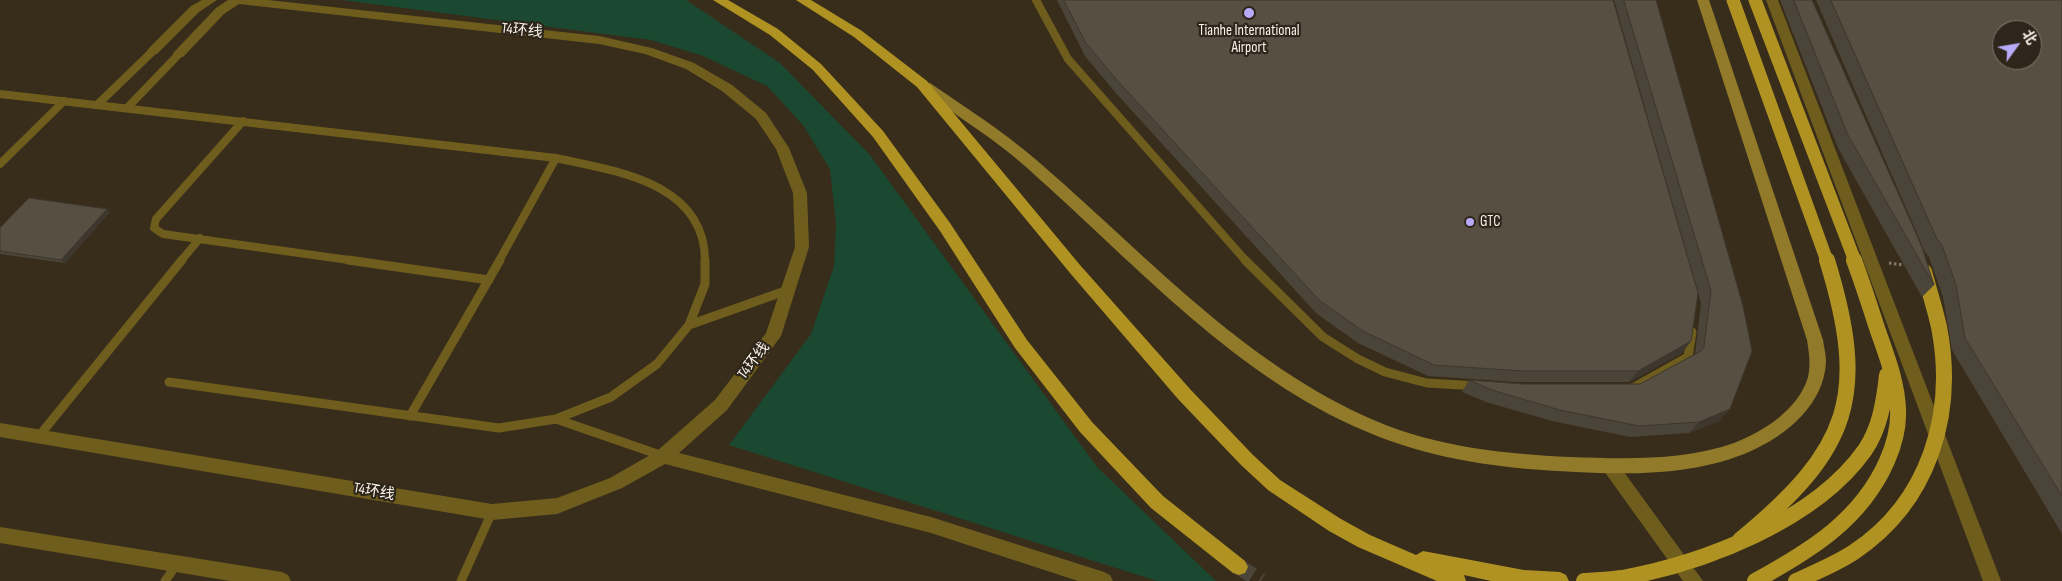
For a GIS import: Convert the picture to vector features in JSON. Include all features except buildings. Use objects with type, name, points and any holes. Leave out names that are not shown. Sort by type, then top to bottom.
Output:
[{"type":"main road","points":[[719,0],[774,32],[816,67],[878,134],[945,227],[1021,344],[1086,427],[1157,502],[1239,567]]},
{"type":"main road","points":[[802,0],[858,34],[922,84],[1028,160],[1167,286],[1246,352],[1300,389],[1346,415],[1392,434],[1445,450],[1558,465],[1610,466],[1655,464],[1708,457],[1733,451],[1758,440],[1775,429],[1808,398],[1815,381],[1818,360],[1815,340],[1703,0]]},
{"type":"main road","points":[[1733,0],[1828,268],[1841,310],[1849,364],[1847,391],[1842,415],[1832,441],[1816,466],[1798,488],[1775,512],[1740,540]]},
{"type":"main road","points":[[1755,0],[1855,260],[1899,404],[1897,429],[1891,450],[1878,482],[1860,507],[1838,530],[1802,556],[1755,581]]},
{"type":"main road","points":[[922,84],[1075,269],[1184,394],[1247,460],[1274,485],[1303,506],[1357,537],[1457,581]]},
{"type":"main road","points":[[1796,581],[1836,563],[1860,548],[1883,530],[1903,507],[1921,480],[1931,459],[1939,431],[1943,404],[1942,362],[1939,329],[1924,272],[1916,254]]},
{"type":"main road","points":[[1584,581],[1621,578],[1660,569],[1698,557],[1740,540],[1805,507],[1829,490],[1849,472],[1865,451],[1876,431],[1884,409],[1888,363]]},
{"type":"main road","points":[[1395,554],[1515,577],[1560,581]]},
{"type":"street","points":[[153,51],[195,9],[211,0]]},
{"type":"street","name":"T4环线","points":[[0,430],[492,512],[557,506],[616,482],[663,456],[721,405],[773,336],[802,247],[800,193],[782,148],[761,116],[727,88],[690,66],[648,51],[599,40],[234,0]]},
{"type":"street","points":[[179,54],[220,11],[238,0]]},
{"type":"street","points":[[1772,0],[1992,581]]},
{"type":"street","points":[[663,456],[931,525],[1104,581]]},
{"type":"street","points":[[1610,466],[1689,580]]},
{"type":"street","points":[[0,535],[282,581]]},
{"type":"lane","points":[[1036,0],[1068,58],[1245,260],[1323,337],[1358,359],[1385,372],[1427,383],[1486,387]]},
{"type":"lane","points":[[98,104],[153,51]]},
{"type":"lane","points":[[127,108],[179,54]]},
{"type":"lane","points":[[0,94],[556,158],[624,173],[662,188],[690,213],[705,246],[705,284],[689,325],[657,364],[611,397],[556,419],[499,428],[169,382]]},
{"type":"lane","points":[[0,164],[64,102]]},
{"type":"lane","points":[[243,121],[156,219],[154,228],[163,234],[489,280]]},
{"type":"lane","points":[[410,416],[489,280],[556,158]]},
{"type":"lane","points":[[39,436],[200,238]]},
{"type":"lane","points":[[689,325],[788,290]]},
{"type":"lane","points":[[1622,389],[1631,389],[1688,358],[1693,323]]},
{"type":"lane","points":[[556,419],[663,456]]},
{"type":"lane","points":[[461,581],[492,512]]},
{"type":"lane","points":[[165,581],[177,564]]},
{"type":"shaded area","points":[[0,0],[2062,0],[2062,581],[0,581]]},
{"type":"green space","points":[[342,0],[686,0],[780,63],[870,155],[1097,467],[1216,581],[1157,581],[729,445],[811,334],[834,266],[836,223],[830,169],[803,125],[767,86],[703,56],[651,40]]},
{"type":"tunnel","points":[[1239,567],[1261,581]]},
{"type":"place","name":"Tianhe International Airport","points":[[1249,13]]},
{"type":"place","name":"GTC","points":[[1470,222]]}]
